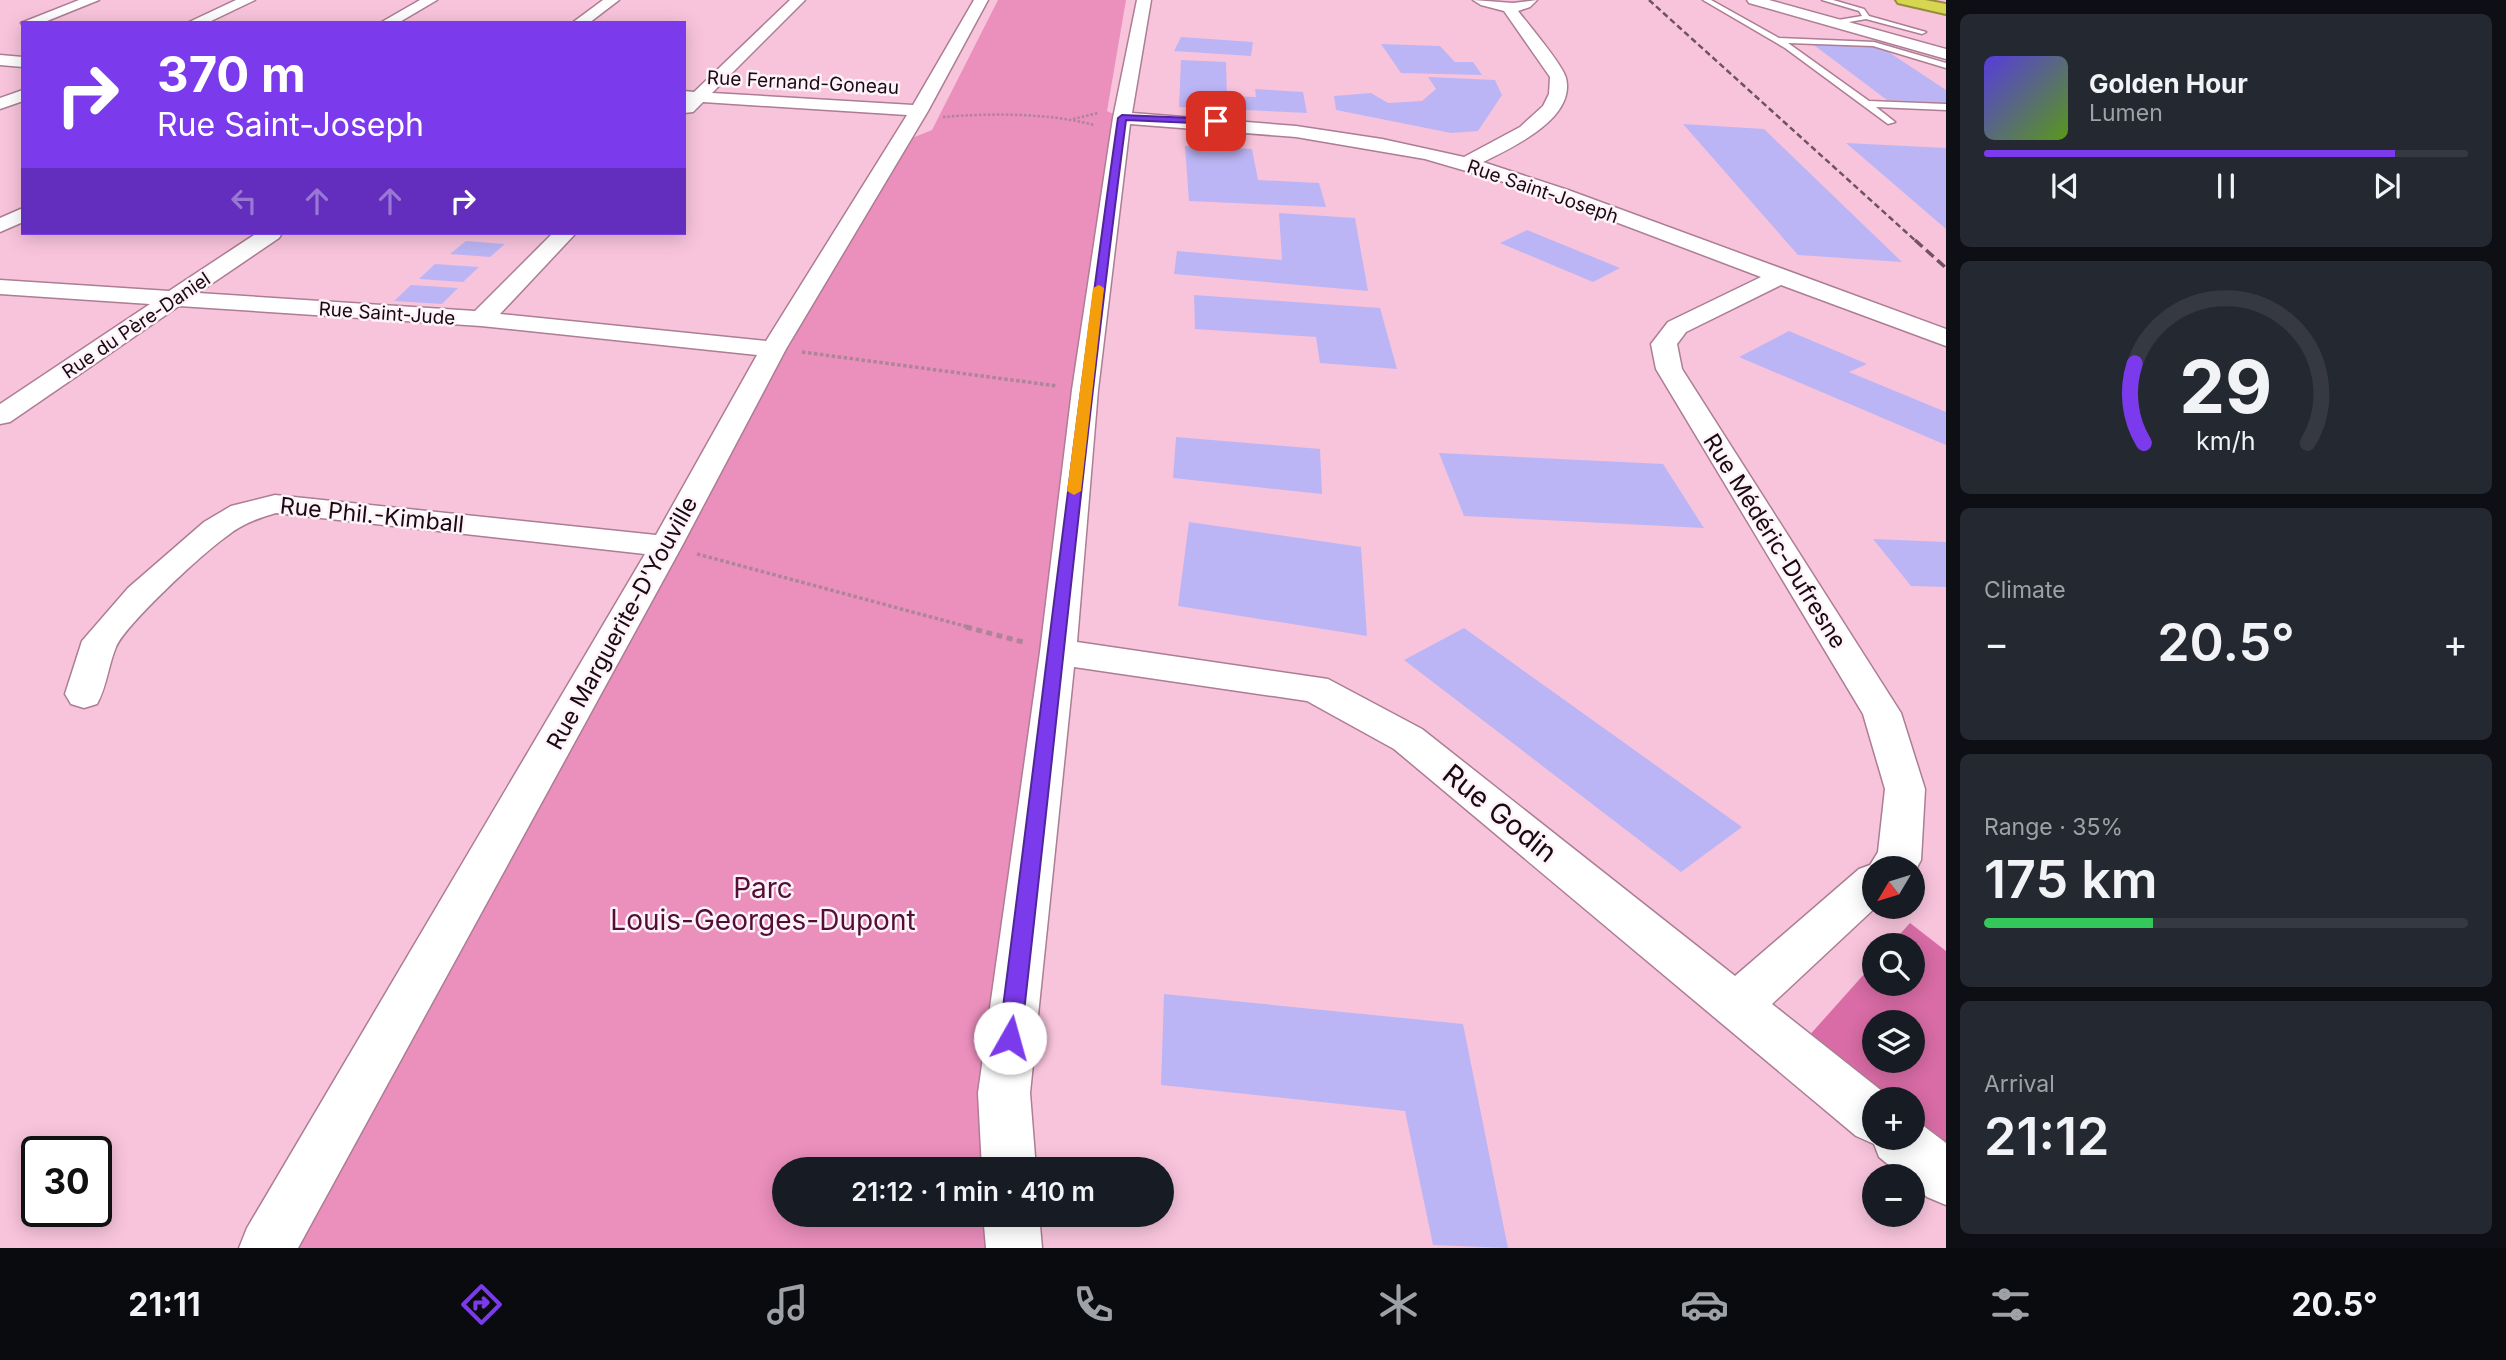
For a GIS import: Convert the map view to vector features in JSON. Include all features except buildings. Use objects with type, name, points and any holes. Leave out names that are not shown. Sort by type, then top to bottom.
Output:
[{"type":"highway","points":[[1903,0],[1946,9]]},
{"type":"street","points":[[34,21],[92,0]]},
{"type":"street","points":[[199,21],[248,0]]},
{"type":"street","points":[[391,21],[430,0]]},
{"type":"street","points":[[582,21],[612,0]]},
{"type":"street","points":[[691,97],[797,0]]},
{"type":"street","name":"Rue Marguerite-D'Youville","points":[[268,1248],[666,546],[773,349],[919,111],[981,0]]},
{"type":"street","points":[[1008,1157],[1004,1093],[1058,652],[1085,390],[1122,118],[1144,0]]},
{"type":"street","points":[[1480,0],[1509,8],[1526,4],[1530,0]]},
{"type":"street","points":[[1754,0],[1835,23],[1940,58]]},
{"type":"street","points":[[1465,164],[1547,116],[1559,91],[1558,77],[1509,8]]},
{"type":"street","points":[[0,60],[21,62]]},
{"type":"street","points":[[0,104],[19,85]]},
{"type":"street","name":"Rue Fernand-Goneau","points":[[691,97],[919,111]]},
{"type":"street","name":"Rue Saint-Joseph","points":[[1122,118],[1216,121],[1280,128],[1376,144],[1465,164],[1548,190],[1946,338]]},
{"type":"street","points":[[0,226],[21,215]]},
{"type":"street","name":"Rue du Père-Daniel","points":[[0,416],[268,235]]},
{"type":"street","points":[[481,319],[563,235]]},
{"type":"street","name":"Rue Médéric-Dufresne","points":[[1781,276],[1677,327],[1664,344],[1669,369],[1882,713],[1905,789],[1899,856]]},
{"type":"street","name":"Rue Saint-Jude","points":[[0,287],[481,319],[773,349]]},
{"type":"street","name":"Rue Phil.-Kimball","points":[[84,694],[100,641],[140,596],[215,529],[242,513],[275,504],[666,546]]},
{"type":"street","name":"Rue Godin","points":[[1058,652],[1315,689],[1408,739],[1862,1108]]},
{"type":"street","points":[[1737,1004],[1862,894]]},
{"type":"street","points":[[1912,1150],[1946,1178]]},
{"type":"street","points":[[1013,1227],[1014,1248]]},
{"type":"lane","points":[[1706,0],[1778,40],[1891,122]]},
{"type":"lane","points":[[1825,0],[1862,9],[1866,18]]},
{"type":"lane","points":[[1835,23],[1866,18],[1922,32]]},
{"type":"lane","points":[[1778,40],[1869,43],[1946,59]]},
{"type":"lane","points":[[1940,58],[1946,66]]},
{"type":"lane","points":[[1940,58],[1929,65],[1946,73]]},
{"type":"lane","points":[[1867,104],[1946,107]]},
{"type":"lane","points":[[1933,107],[1946,115]]},
{"type":"path","points":[[967,115],[1072,119]]},
{"type":"path","points":[[773,349],[1085,390]]},
{"type":"path","points":[[666,546],[1058,652]]},
{"type":"green space","name":"Parc Louis-Georges-Dupont","points":[[998,0],[1126,0],[1107,111],[1122,118],[1006,1157],[772,1157],[772,1227],[1009,1227],[1010,1248],[268,1248],[890,147],[932,130]]},
{"type":"shaded area","points":[[1910,923],[1923,933],[1901,933]]},
{"type":"shaded area","points":[[1925,935],[1946,951],[1946,1163],[1925,1146],[1925,1087],[1862,1087],[1862,1097],[1799,1047],[1862,976],[1862,996],[1925,996]]},
{"type":"railway","points":[[1649,0],[1917,242]]},
{"type":"railway","points":[[1915,240],[1946,268]]},
{"type":"slow traffic","points":[[1074,491],[1099,288]]},
{"type":"route","points":[[1010,1038],[1058,652],[1085,390],[1122,118],[1216,121]]}]
